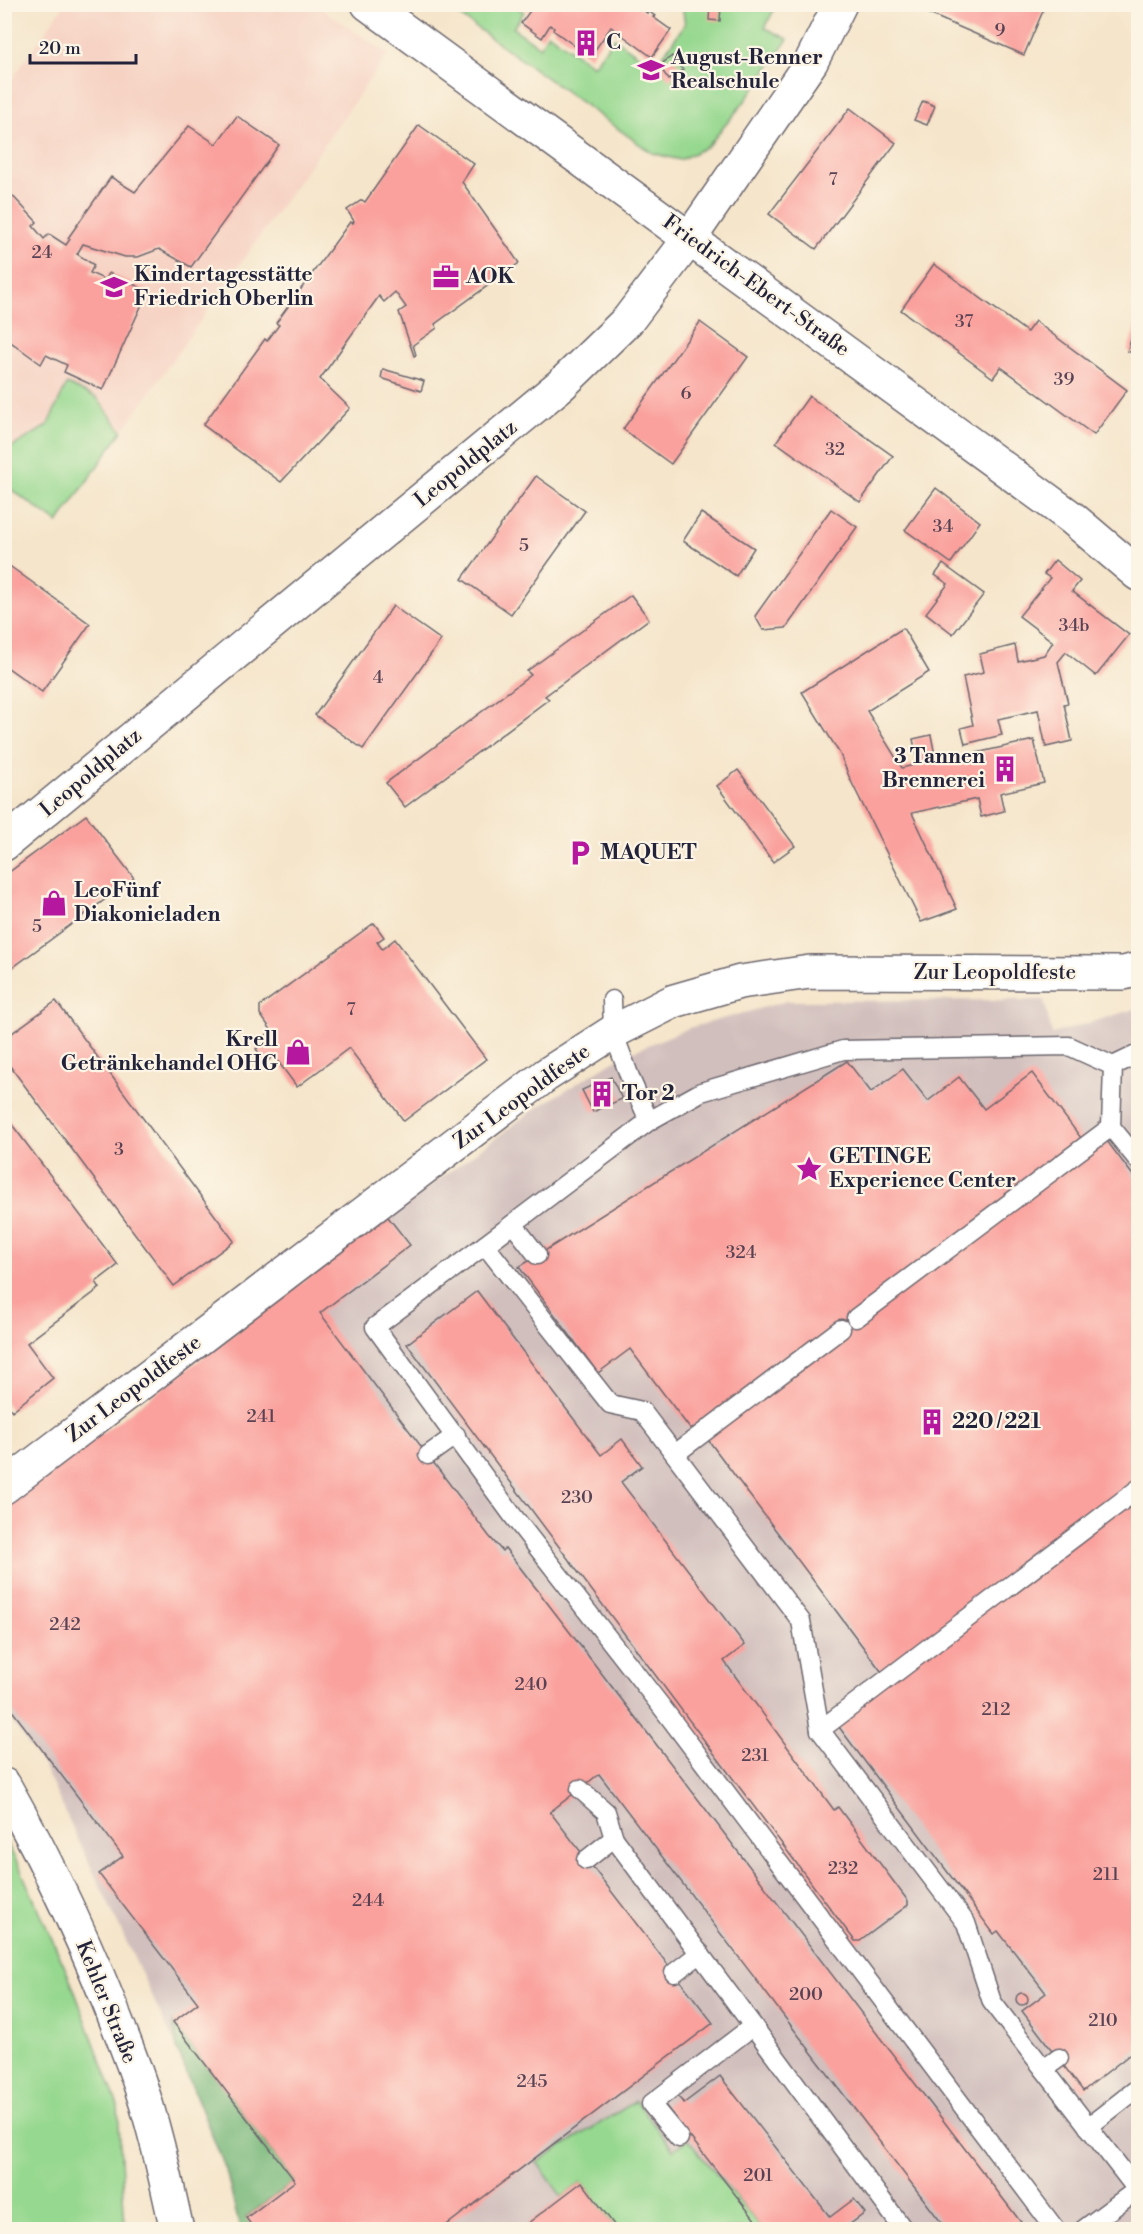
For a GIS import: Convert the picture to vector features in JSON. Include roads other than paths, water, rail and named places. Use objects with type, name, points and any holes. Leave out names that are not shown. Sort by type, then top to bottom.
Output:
[{"type":"street","name":"Friedrich-Ebert-Straße","points":[[368,4],[1072,518],[1138,574]]},
{"type":"street","name":"Leopoldplatz","points":[[4,844],[562,384],[628,320],[690,238],[811,62],[840,4]]},
{"type":"street","name":"Zur Leopoldfeste","points":[[4,1487],[546,1076],[613,1016],[740,982],[810,972],[1124,974],[1138,969]]},
{"type":"street","name":"Kehler Straße","points":[[4,1785],[90,1958],[134,2068],[163,2165],[177,2229]]},
{"type":"lane","points":[[613,1016],[631,1080],[648,1121]]},
{"type":"lane","points":[[1056,2229],[668,1715],[513,1516],[375,1327],[648,1121],[701,1092],[843,1050],[1069,1046],[1113,1066]]},
{"type":"lane","points":[[1113,1066],[1138,1054]]},
{"type":"lane","points":[[1113,1066],[1111,1127],[1138,1160]]},
{"type":"lane","points":[[856,1318],[1111,1127]]},
{"type":"lane","points":[[513,1224],[537,1255]]},
{"type":"lane","points":[[485,1245],[610,1404],[642,1411],[801,1621],[820,1730],[972,1919],[992,2002],[1138,2190],[1083,2229]]},
{"type":"lane","points":[[675,1454],[841,1329]]},
{"type":"lane","points":[[428,1455],[456,1435]]},
{"type":"lane","points":[[820,1730],[1138,1489]]},
{"type":"lane","points":[[580,1789],[606,1812],[614,1838],[904,2229]]},
{"type":"lane","points":[[586,1860],[614,1838]]},
{"type":"lane","points":[[674,1973],[700,1953]]},
{"type":"lane","points":[[679,2138],[651,2104],[753,2026]]},
{"type":"lane","points":[[1044,2069],[1059,2058]]},
{"type":"lane","points":[[1088,2127],[1138,2088]]},
{"type":"place","name":"C","points":[[586,43]]},
{"type":"place","name":"August-Renner Realschule","points":[[651,70]]},
{"type":"place","name":"AOK","points":[[446,277]]},
{"type":"place","name":"Kindertagesstätte Friedrich Oberlin","points":[[114,287]]},
{"type":"place","name":"3 Tannen Brennerei","points":[[1005,769]]},
{"type":"place","name":"MAQUET","points":[[580,853]]},
{"type":"place","name":"LeoFünf Diakonieladen","points":[[54,903]]},
{"type":"place","name":"Krell Getränkehandel OHG","points":[[298,1052]]},
{"type":"place","name":"Tor 2","points":[[602,1094]]},
{"type":"place","name":"GETINGE Experience Center","points":[[809,1169]]},
{"type":"place","name":"220 / 221","points":[[932,1422]]}]
